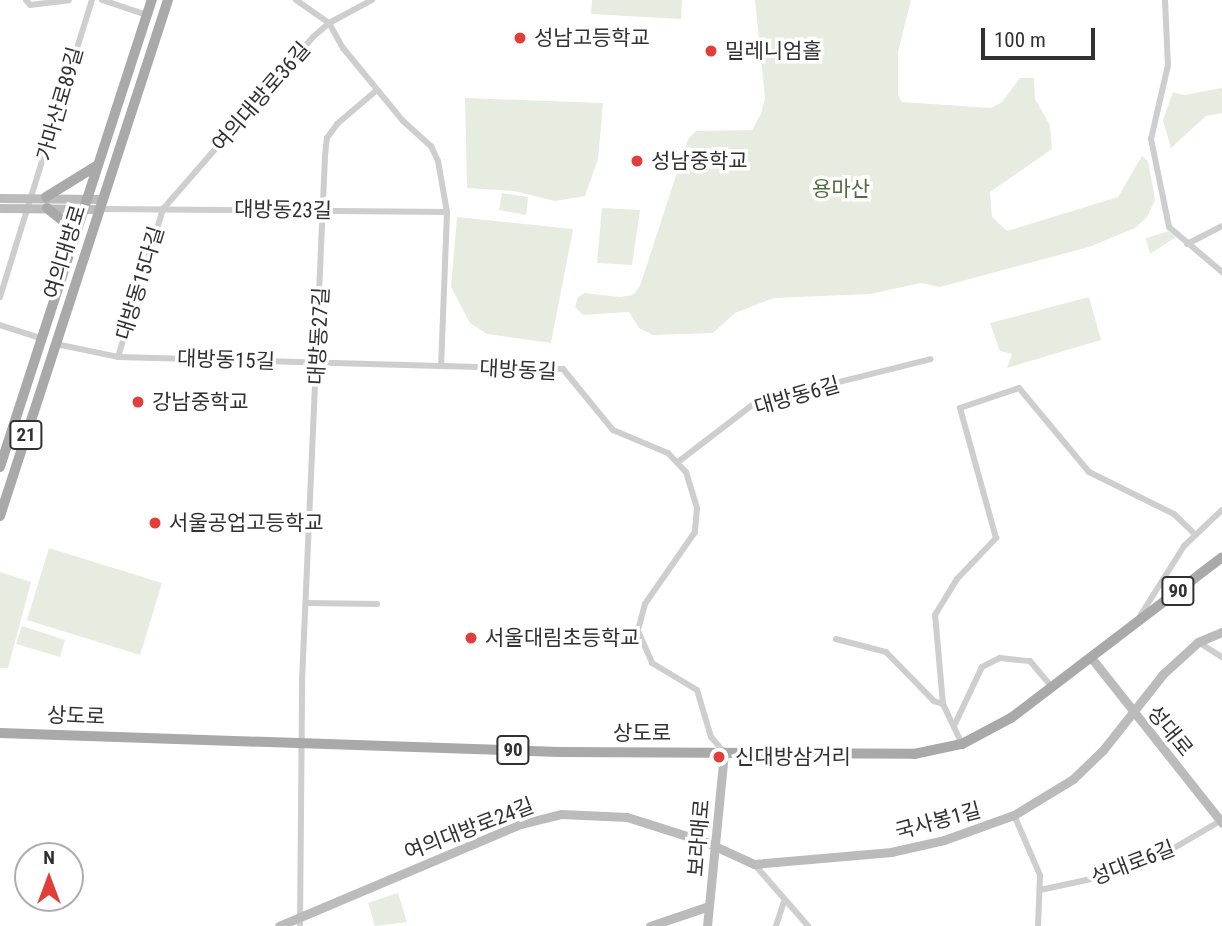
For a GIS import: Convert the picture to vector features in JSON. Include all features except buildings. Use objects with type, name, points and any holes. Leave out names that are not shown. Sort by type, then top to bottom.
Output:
[{"type":"main road","name":"여의대방로","points":[[0,467],[152,0]]},
{"type":"main road","name":"여의대방로","points":[[0,516],[168,0]]},
{"type":"main road","points":[[72,250],[67,224],[47,203],[98,164]]},
{"type":"main road","name":"상도로","points":[[0,733],[303,743],[914,754],[962,744],[1011,719],[1093,660],[1222,557]]},
{"type":"street","points":[[26,0],[30,5],[69,0]]},
{"type":"street","name":"가마산로89길","points":[[0,298],[31,203],[63,86],[92,0]]},
{"type":"street","points":[[102,0],[147,15]]},
{"type":"street","points":[[296,0],[329,23],[377,90],[430,146],[444,177],[447,212],[441,366]]},
{"type":"street","name":"여의대방로36길","points":[[163,209],[329,23],[372,0]]},
{"type":"street","points":[[1165,0],[1168,65],[1150,139],[1169,227],[1222,272]]},
{"type":"street","name":"대방동27길","points":[[300,922],[306,603],[327,138],[337,124],[377,90]]},
{"type":"street","points":[[0,198],[31,203],[100,204]]},
{"type":"street","points":[[0,208],[31,203]]},
{"type":"street","name":"대방동23길","points":[[100,204],[163,209],[447,212]]},
{"type":"street","name":"대방동15다길","points":[[118,357],[163,209]]},
{"type":"street","points":[[1188,244],[1222,226]]},
{"type":"street","points":[[0,325],[43,339]]},
{"type":"street","name":"대방동15길","points":[[55,344],[118,357],[441,366]]},
{"type":"street","name":"대방동6길","points":[[678,462],[755,403],[931,359]]},
{"type":"street","name":"대방동길","points":[[441,366],[564,369],[613,430],[678,462]]},
{"type":"street","points":[[962,744],[955,724],[943,704],[934,627],[941,600],[996,538],[960,408],[1019,388],[1089,472],[1174,514],[1196,535]]},
{"type":"street","points":[[678,462],[695,497],[695,532],[645,604],[638,631],[652,663],[697,690],[711,737],[724,752]]},
{"type":"street","points":[[1134,626],[1184,547],[1222,510]]},
{"type":"street","points":[[306,603],[377,604]]},
{"type":"street","points":[[1014,815],[1073,779],[1103,750],[1132,711],[1198,642],[1222,632]]},
{"type":"street","points":[[836,639],[886,652],[934,701],[943,704]]},
{"type":"street","points":[[1198,642],[1222,657]]},
{"type":"street","points":[[955,724],[982,667],[1000,658],[1030,661],[1052,687]]},
{"type":"street","name":"성대로","points":[[1093,660],[1221,822]]},
{"type":"street","name":"보라매로","points":[[706,926],[717,849],[724,752]]},
{"type":"street","name":"여의대방로24길","points":[[279,926],[300,922],[521,824],[561,814],[627,817],[706,842],[754,864]]},
{"type":"street","name":"국사봉1길","points":[[754,864],[891,852],[944,840],[1014,815],[1040,875],[1038,926]]},
{"type":"street","name":"성대로6길","points":[[1040,890],[1096,878],[1169,851],[1221,822]]},
{"type":"street","points":[[754,864],[784,902],[808,926]]},
{"type":"street","points":[[776,926],[784,902]]},
{"type":"street","points":[[650,926],[709,906]]},
{"type":"green space","points":[[592,0],[682,0],[681,19],[591,14]]},
{"type":"green space","name":"용마산","points":[[755,0],[911,0],[898,52],[898,95],[902,102],[991,108],[1002,102],[1020,78],[1034,78],[1035,99],[1050,125],[1052,149],[990,192],[992,217],[1007,231],[1118,197],[1142,156],[1148,161],[1155,200],[1147,217],[1135,228],[1089,247],[940,287],[921,283],[870,294],[774,298],[735,313],[713,333],[653,335],[639,328],[629,312],[583,315],[575,307],[578,297],[585,293],[620,297],[633,295],[640,286],[688,139],[696,131],[752,130],[761,114],[765,98]]},
{"type":"green space","points":[[1222,88],[1222,113],[1206,116],[1171,148],[1163,120],[1173,92],[1184,95]]},
{"type":"green space","points":[[465,98],[603,103],[598,159],[585,196],[555,201],[514,191],[467,188]]},
{"type":"green space","points":[[502,193],[528,197],[526,215],[499,210]]},
{"type":"green space","points":[[602,208],[640,210],[632,265],[597,263]]},
{"type":"green space","points":[[457,217],[573,229],[551,343],[487,334],[470,323],[451,287]]},
{"type":"green space","points":[[1169,231],[1176,237],[1150,254],[1146,238]]},
{"type":"green space","points":[[1089,297],[1101,340],[1007,368],[1012,354],[1000,351],[990,323]]},
{"type":"green space","points":[[49,548],[162,583],[140,655],[27,620]]},
{"type":"green space","points":[[0,572],[31,582],[8,668],[0,668]]},
{"type":"green space","points":[[22,626],[65,640],[60,657],[16,644]]},
{"type":"green space","points":[[398,893],[407,922],[375,926],[368,903]]},
{"type":"place","name":"성남고등학교","points":[[520,38]]},
{"type":"place","name":"밀레니엄홀","points":[[711,51]]},
{"type":"place","name":"성남중학교","points":[[637,161]]},
{"type":"place","name":"강남중학교","points":[[138,402]]},
{"type":"place","name":"서울공업고등학교","points":[[155,523]]},
{"type":"place","name":"서울대림초등학교","points":[[471,638]]},
{"type":"place","name":"신대방삼거리","points":[[719,757]]}]
